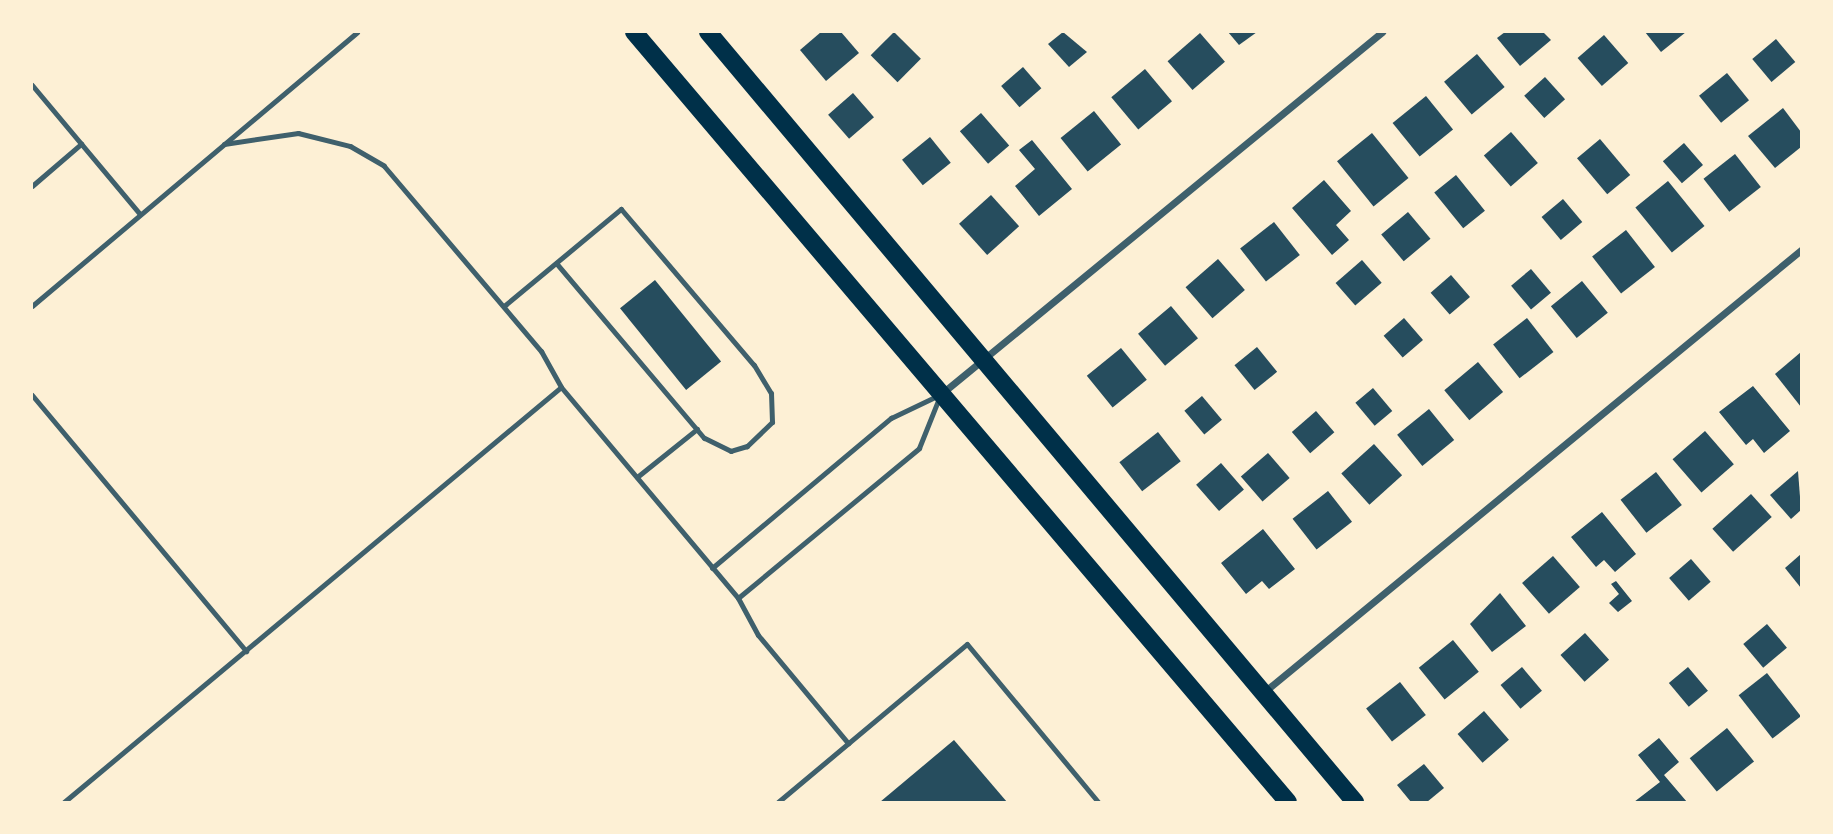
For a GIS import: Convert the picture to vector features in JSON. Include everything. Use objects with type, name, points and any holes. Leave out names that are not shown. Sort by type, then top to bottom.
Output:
[{"type":"main road","points":[[634,32],[1288,803]]},
{"type":"main road","points":[[708,32],[1355,803]]},
{"type":"street","points":[[940,395],[1381,32]]},
{"type":"street","points":[[1262,693],[1801,250]]},
{"type":"lane","points":[[32,306],[357,32]]},
{"type":"lane","points":[[32,85],[140,214]]},
{"type":"lane","points":[[224,144],[298,133],[368,155],[398,180],[504,306],[561,387],[738,598],[758,635],[848,743]]},
{"type":"lane","points":[[32,186],[81,144]]},
{"type":"lane","points":[[504,306],[621,209],[771,393],[772,422],[747,446],[715,446],[697,429],[556,263]]},
{"type":"lane","points":[[64,803],[561,387]]},
{"type":"lane","points":[[32,395],[246,651]]},
{"type":"lane","points":[[712,568],[891,418],[940,395]]},
{"type":"lane","points":[[738,598],[919,448],[940,395]]},
{"type":"lane","points":[[637,477],[697,429]]},
{"type":"lane","points":[[778,803],[967,644],[1098,803]]},
{"type":"building","points":[[821,32],[841,32],[859,53],[826,81],[800,50]]},
{"type":"building","points":[[894,32],[921,59],[898,82],[871,55]]},
{"type":"building","points":[[1063,32],[1087,52],[1069,67],[1048,44]]},
{"type":"building","points":[[1228,32],[1257,32],[1239,45]]},
{"type":"building","points":[[1505,32],[1543,32],[1551,40],[1520,66],[1497,38]]},
{"type":"building","points":[[1645,32],[1686,32],[1661,52]]},
{"type":"building","points":[[1200,33],[1225,62],[1192,90],[1168,61]]},
{"type":"building","points":[[1604,35],[1628,63],[1602,86],[1578,58]]},
{"type":"building","points":[[1776,39],[1795,62],[1772,82],[1752,59]]},
{"type":"building","points":[[1477,54],[1505,87],[1472,115],[1444,82]]},
{"type":"building","points":[[1023,67],[1041,88],[1019,107],[1001,86]]},
{"type":"building","points":[[1145,69],[1172,101],[1138,129],[1111,97]]},
{"type":"building","points":[[1727,73],[1749,100],[1721,123],[1699,96]]},
{"type":"building","points":[[1545,77],[1565,99],[1544,118],[1524,96]]},
{"type":"building","points":[[853,93],[874,117],[849,139],[828,115]]},
{"type":"building","points":[[1426,96],[1453,129],[1420,156],[1393,123]]},
{"type":"building","points":[[1783,108],[1801,132],[1801,147],[1775,168],[1748,136]]},
{"type":"building","points":[[1094,111],[1121,144],[1088,171],[1061,138]]},
{"type":"building","points":[[981,113],[1009,145],[988,164],[960,131]]},
{"type":"building","points":[[1511,132],[1538,163],[1511,187],[1484,156]]},
{"type":"building","points":[[1372,133],[1409,178],[1374,206],[1337,161]]},
{"type":"building","points":[[930,137],[951,163],[923,185],[902,160]]},
{"type":"building","points":[[1600,139],[1630,175],[1607,194],[1577,158]]},
{"type":"building","points":[[1032,140],[1072,189],[1039,216],[1015,186],[1035,169],[1019,150]]},
{"type":"building","points":[[1684,143],[1703,165],[1682,183],[1663,161]]},
{"type":"building","points":[[1735,154],[1761,187],[1729,212],[1703,179]]},
{"type":"building","points":[[1456,175],[1485,211],[1463,228],[1434,193]]},
{"type":"building","points":[[1324,180],[1351,211],[1336,225],[1349,240],[1332,255],[1292,208]]},
{"type":"building","points":[[1668,181],[1705,226],[1672,253],[1635,207]]},
{"type":"building","points":[[991,195],[1019,226],[987,255],[959,224]]},
{"type":"building","points":[[1563,199],[1582,222],[1561,240],[1542,217]]},
{"type":"building","points":[[1408,212],[1430,239],[1404,261],[1381,234]]},
{"type":"building","points":[[1274,222],[1300,255],[1266,282],[1240,248]]},
{"type":"building","points":[[1626,230],[1655,267],[1621,294],[1592,256]]},
{"type":"building","points":[[1218,259],[1245,290],[1212,318],[1186,287]]},
{"type":"building","points":[[1362,260],[1382,283],[1355,306],[1336,283]]},
{"type":"building","points":[[1531,269],[1551,293],[1531,309],[1511,286]]},
{"type":"building","points":[[1451,275],[1470,297],[1450,315],[1431,293]]},
{"type":"building","points":[[655,280],[721,362],[686,390],[620,308]]},
{"type":"building","points":[[1582,281],[1608,313],[1577,338],[1551,306]]},
{"type":"building","points":[[1171,306],[1198,338],[1165,366],[1138,334]]},
{"type":"building","points":[[1404,318],[1423,340],[1403,358],[1384,336]]},
{"type":"building","points":[[1527,318],[1553,352],[1520,378],[1493,344]]},
{"type":"building","points":[[1257,347],[1277,372],[1255,390],[1234,365]]},
{"type":"building","points":[[1121,348],[1147,380],[1113,408],[1087,376]]},
{"type":"building","points":[[1801,352],[1801,407],[1775,374]]},
{"type":"building","points":[[1478,362],[1503,392],[1469,420],[1444,390]]},
{"type":"building","points":[[1753,386],[1790,431],[1764,453],[1753,439],[1746,445],[1719,412]]},
{"type":"building","points":[[1373,388],[1392,411],[1375,426],[1355,403]]},
{"type":"building","points":[[1202,396],[1222,420],[1204,435],[1184,411]]},
{"type":"building","points":[[1429,409],[1454,440],[1422,466],[1397,435]]},
{"type":"building","points":[[1316,411],[1334,432],[1310,453],[1292,432]]},
{"type":"building","points":[[1705,431],[1734,464],[1701,492],[1673,459]]},
{"type":"building","points":[[1158,432],[1181,461],[1142,491],[1119,462]]},
{"type":"building","points":[[1374,444],[1402,475],[1369,505],[1341,473]]},
{"type":"building","points":[[1268,453],[1290,478],[1262,502],[1241,477]]},
{"type":"building","points":[[1221,463],[1244,489],[1219,511],[1196,485]]},
{"type":"building","points":[[1798,471],[1801,510],[1791,519],[1770,495]]},
{"type":"building","points":[[1656,472],[1682,505],[1646,533],[1621,500]]},
{"type":"building","points":[[1328,491],[1352,522],[1317,549],[1293,519]]},
{"type":"building","points":[[1751,494],[1772,517],[1733,552],[1712,529]]},
{"type":"building","points":[[1602,512],[1636,554],[1615,572],[1604,560],[1596,567],[1571,537]]},
{"type":"building","points":[[1263,529],[1295,569],[1269,589],[1262,581],[1246,594],[1221,563]]},
{"type":"building","points":[[1801,554],[1801,588],[1785,568]]},
{"type":"building","points":[[1553,556],[1580,587],[1549,614],[1522,583]]},
{"type":"building","points":[[1691,559],[1711,582],[1689,601],[1669,578]]},
{"type":"building","points":[[1616,581],[1632,601],[1618,612],[1609,603],[1619,594],[1611,584]]},
{"type":"building","points":[[1500,593],[1526,626],[1492,652],[1470,624]]},
{"type":"building","points":[[1767,624],[1787,648],[1763,668],[1743,644]]},
{"type":"building","points":[[1585,633],[1609,660],[1585,682],[1560,655]]},
{"type":"building","points":[[1453,640],[1479,672],[1445,700],[1419,668]]},
{"type":"building","points":[[1522,667],[1542,691],[1520,709],[1501,685]]},
{"type":"building","points":[[1688,667],[1708,691],[1689,707],[1669,683]]},
{"type":"building","points":[[1767,673],[1801,716],[1772,739],[1739,695]]},
{"type":"building","points":[[1400,682],[1426,715],[1392,742],[1366,708]]},
{"type":"building","points":[[1484,711],[1509,740],[1483,763],[1458,734]]},
{"type":"building","points":[[1727,728],[1754,761],[1717,792],[1690,758]]},
{"type":"building","points":[[1659,738],[1679,762],[1664,775],[1687,802],[1634,802],[1660,782],[1638,755]]},
{"type":"building","points":[[954,740],[1007,802],[880,802]]},
{"type":"building","points":[[1424,764],[1444,788],[1427,802],[1411,802],[1397,785]]}]
